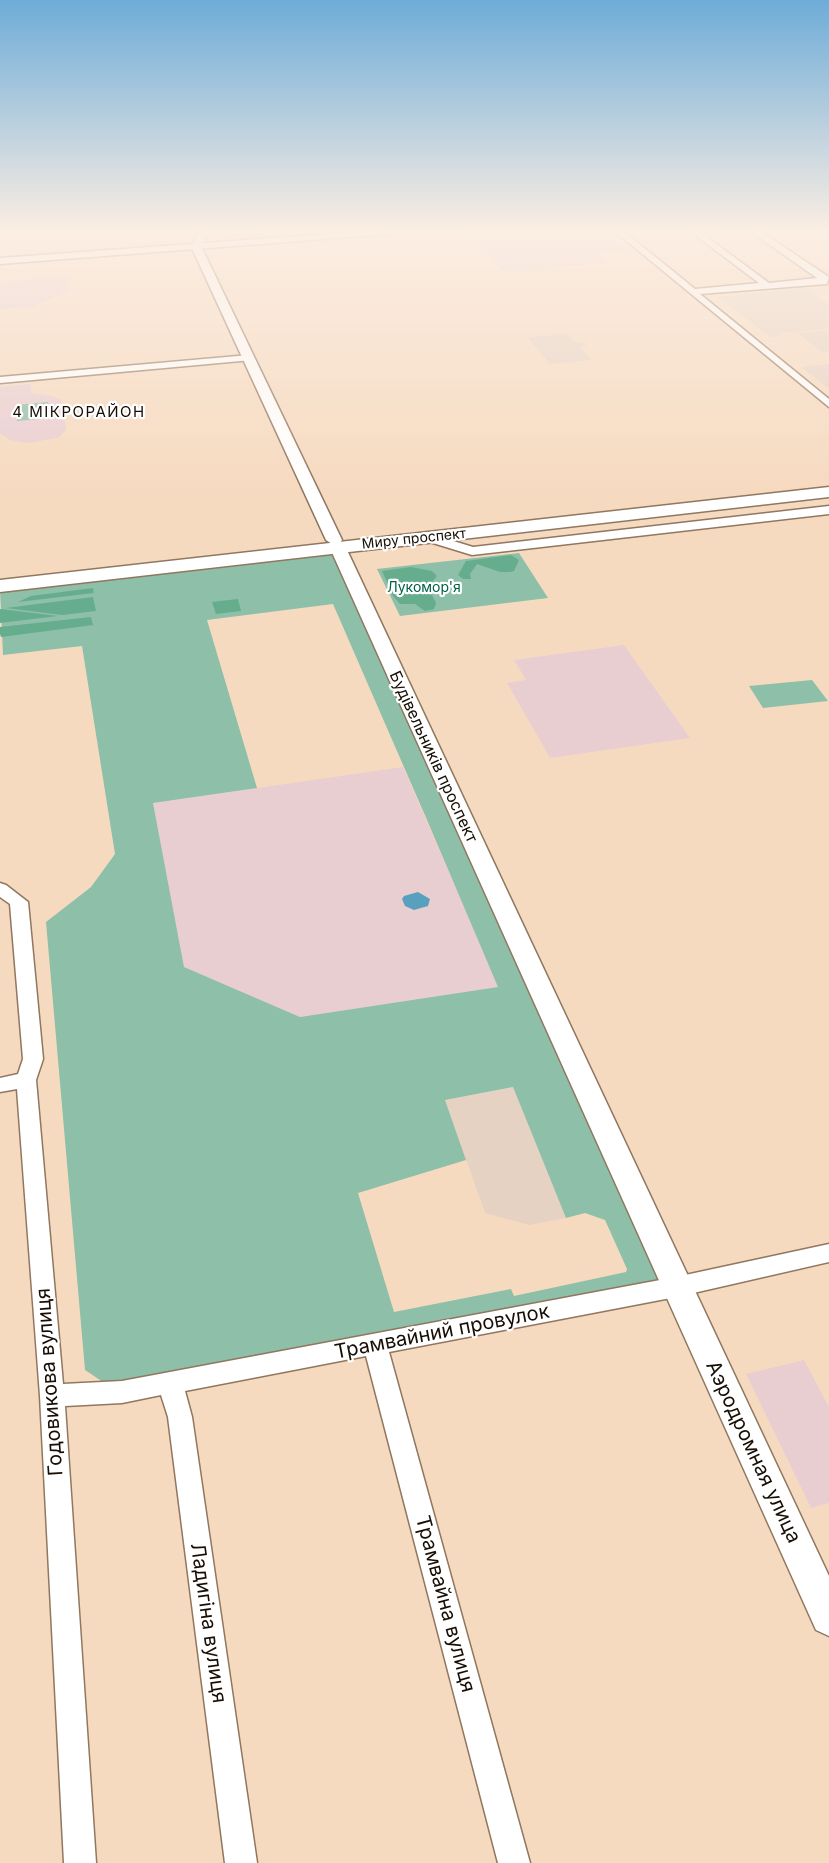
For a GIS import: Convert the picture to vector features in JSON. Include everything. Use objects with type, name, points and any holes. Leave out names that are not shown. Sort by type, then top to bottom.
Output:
[{"type":"highway","name":"Миру проспект","points":[[0,586],[829,484]]},
{"type":"highway","name":"Миру проспект","points":[[0,577],[427,537],[829,492]]},
{"type":"main road","name":"Будівельників проспект","points":[[229,316],[676,1287]]},
{"type":"main road","name":"Аэродромная улица","points":[[676,1287],[829,1617]]},
{"type":"street","points":[[721,316],[829,404]]},
{"type":"street","points":[[0,380],[249,358]]},
{"type":"street","points":[[427,537],[472,552],[829,510]]},
{"type":"street","name":"Годовикова вулиця","points":[[0,889],[20,902],[33,1059],[26,1080],[52,1395],[80,1863]]},
{"type":"street","points":[[0,1085],[26,1080]]},
{"type":"street","name":"Трамвайний провулок","points":[[52,1395],[122,1392],[676,1287],[829,1253]]},
{"type":"street","name":"Трамвайна вулиця","points":[[375,1344],[514,1863]]},
{"type":"street","name":"Ладигіна вулиця","points":[[170,1383],[180,1416],[241,1863]]},
{"type":"shaded area","points":[[743,316],[829,316],[829,329],[780,333],[782,336],[770,337]]},
{"type":"shaded area","points":[[829,330],[829,352],[823,353],[797,333]]},
{"type":"shaded area","points":[[567,334],[575,342],[582,342],[587,346],[580,347],[592,360],[550,364],[527,337]]},
{"type":"shaded area","points":[[829,364],[829,389],[801,367]]},
{"type":"shaded area","points":[[30,384],[32,393],[49,395],[61,400],[66,430],[58,438],[27,443],[10,440],[0,434],[0,387]]},
{"type":"shaded area","points":[[624,645],[690,738],[550,758],[507,683],[526,680],[514,660]]},
{"type":"shaded area","points":[[403,767],[499,987],[300,1017],[184,967],[153,803]]},
{"type":"shaded area","points":[[513,1087],[566,1218],[529,1225],[485,1213],[445,1100]]},
{"type":"shaded area","points":[[804,1360],[829,1407],[829,1503],[811,1508],[746,1374]]},
{"type":"green space","points":[[48,402],[51,418],[17,421],[16,405]]},
{"type":"green space","points":[[334,551],[663,1281],[123,1383],[106,1384],[85,1370],[46,922],[91,887],[115,854],[82,646],[3,655],[0,589]],"holes":[[[333,604],[427,820],[498,987],[300,1017],[184,967],[153,803],[257,788],[207,620]],[[513,1087],[566,1218],[585,1213],[605,1220],[627,1269],[626,1272],[514,1296],[511,1289],[394,1312],[358,1193],[466,1160],[445,1100]]]},
{"type":"green space","name":"Лукомор'я","points":[[519,553],[548,598],[400,616],[377,569]]},
{"type":"green space","points":[[511,555],[519,560],[514,571],[500,572],[477,564],[470,574],[471,579],[463,579],[458,575],[466,561]]},
{"type":"green space","points":[[411,567],[432,571],[437,576],[428,587],[436,603],[434,609],[425,611],[415,604],[400,604],[393,596],[382,571]]},
{"type":"green space","points":[[93,588],[94,593],[18,602],[31,596]]},
{"type":"green space","points":[[93,597],[96,611],[62,615],[6,608]]},
{"type":"green space","points":[[238,599],[241,611],[216,614],[212,602]]},
{"type":"green space","points":[[0,609],[58,616],[0,623]]},
{"type":"green space","points":[[91,617],[93,625],[1,637],[0,634],[0,627]]},
{"type":"green space","points":[[812,680],[828,701],[763,708],[749,686]]},
{"type":"water","points":[[418,892],[430,899],[428,906],[414,910],[405,906],[402,899],[404,896]]},
{"type":"district","name":"4 МІКРОРАЙОН","points":[[79,412]]}]
